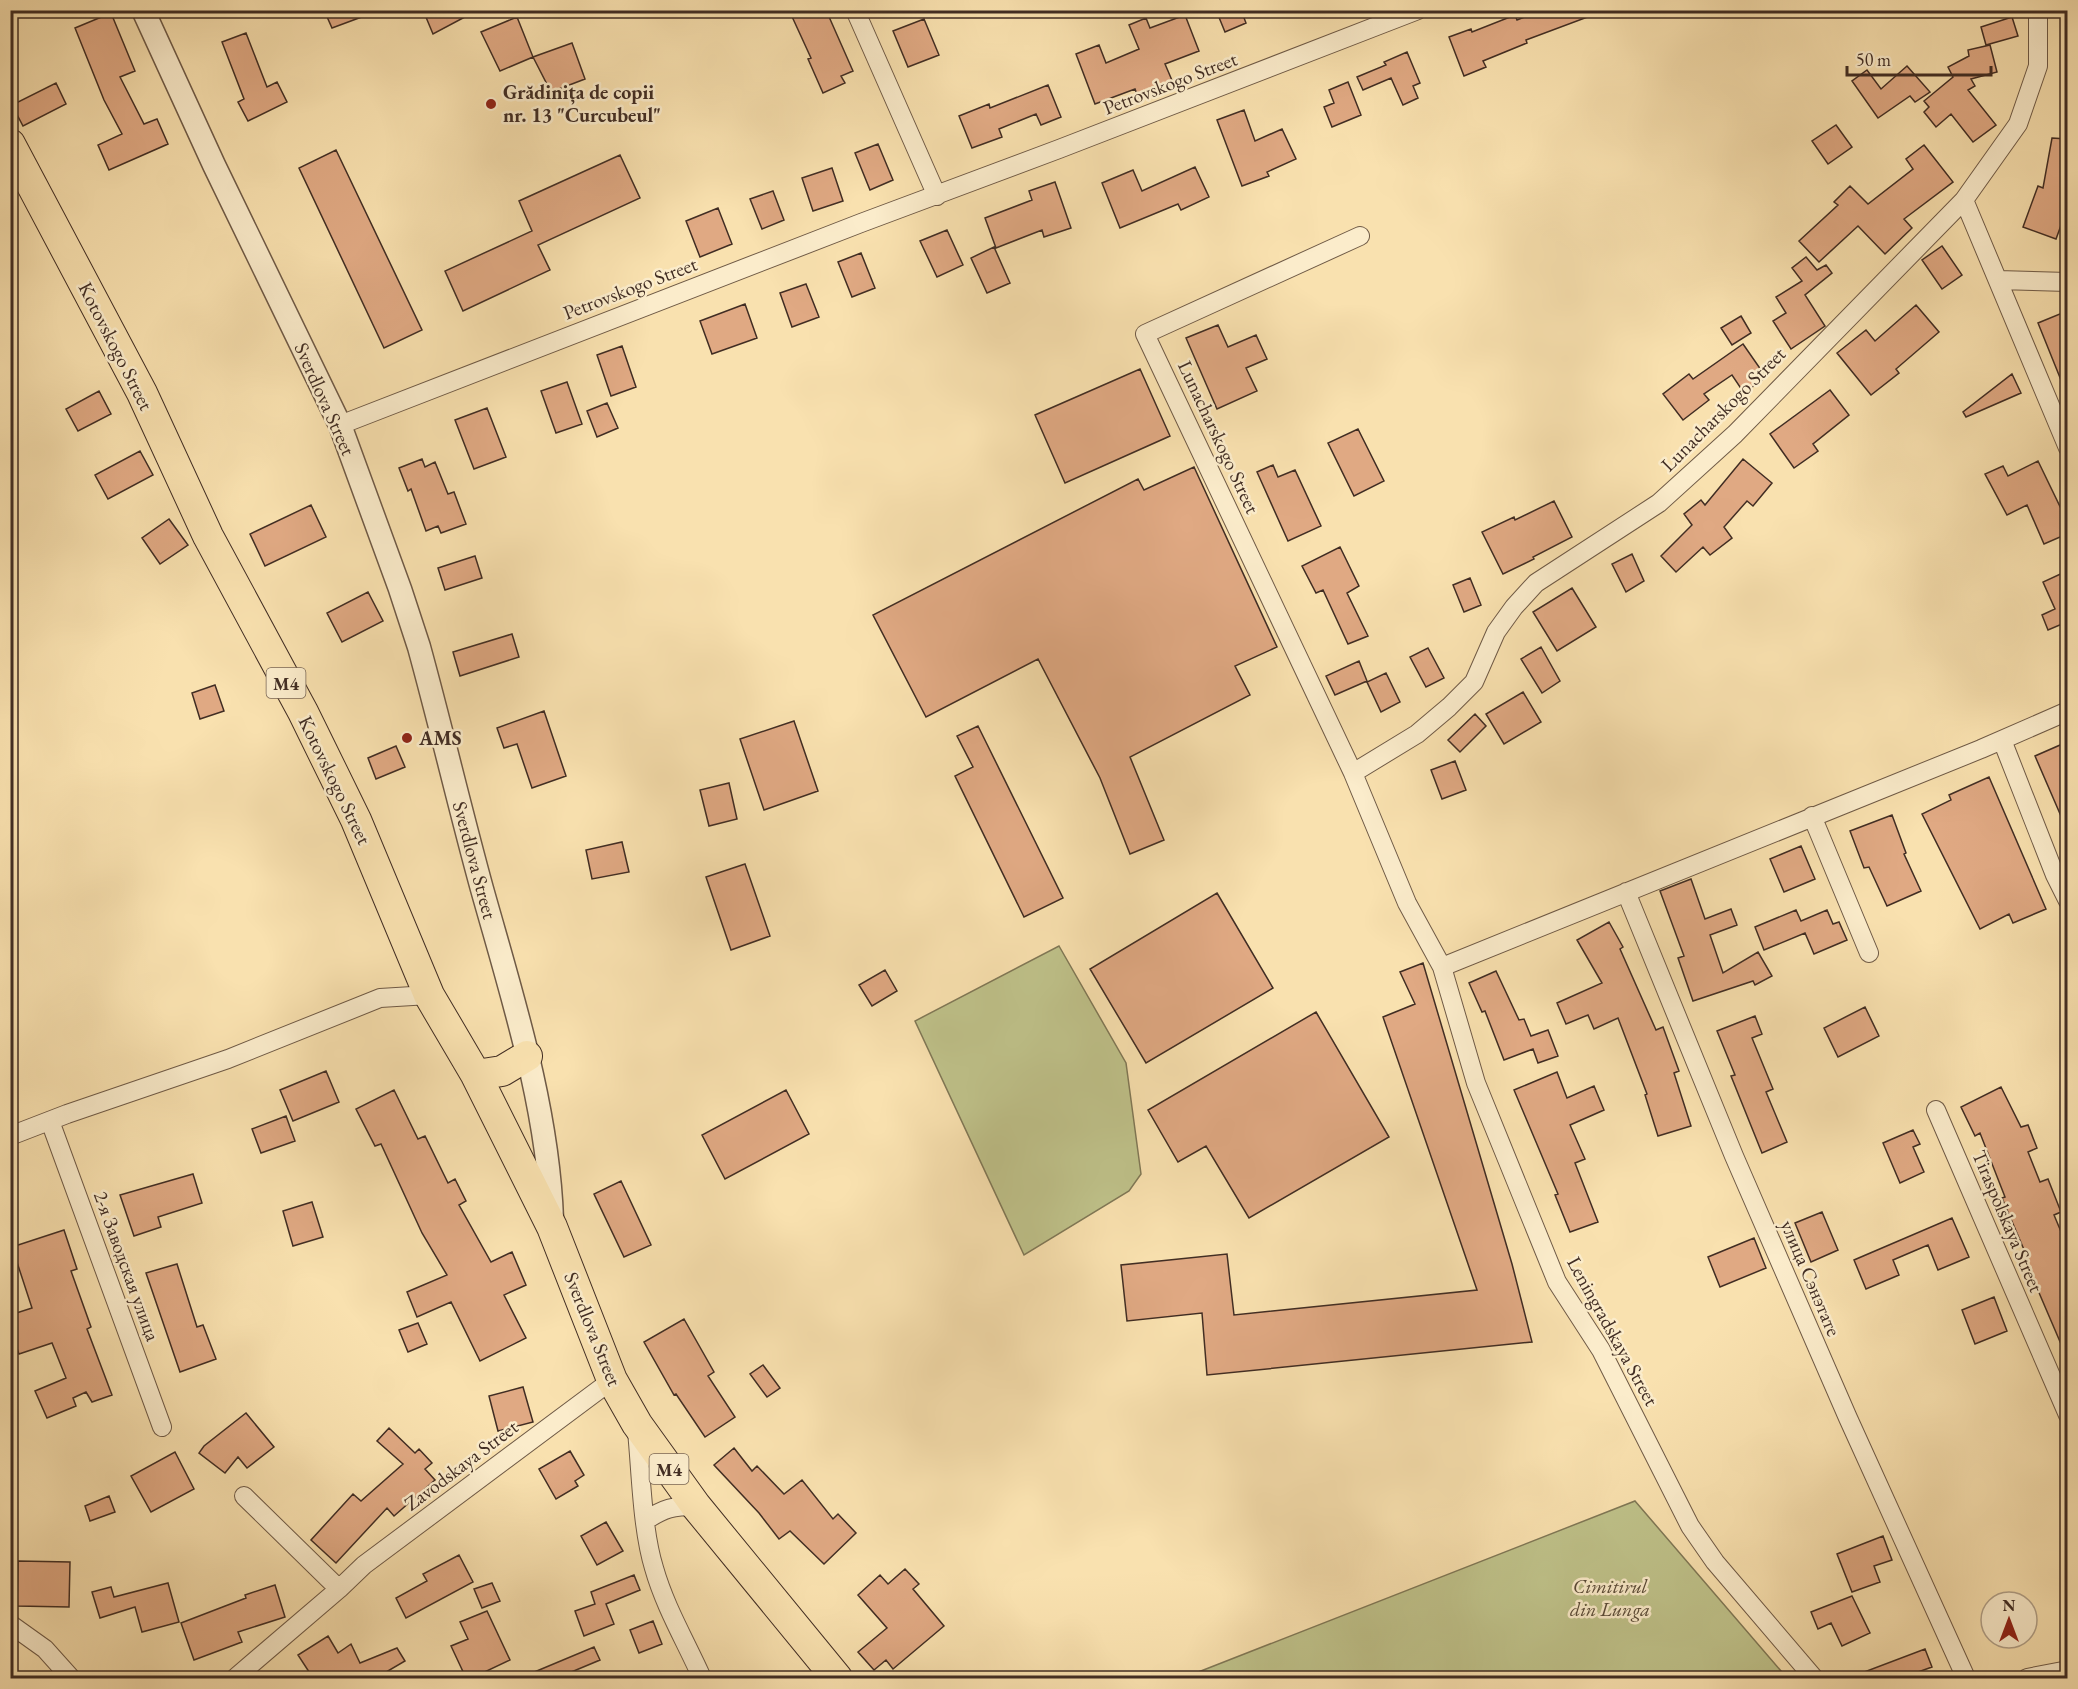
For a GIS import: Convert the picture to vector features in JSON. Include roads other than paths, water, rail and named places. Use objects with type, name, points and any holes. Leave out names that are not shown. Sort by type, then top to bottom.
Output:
[{"type":"highway","name":"Kotovskogo Street","points":[[10,144],[142,393],[208,536],[303,712],[356,820],[429,995],[476,1076],[552,1227]]},
{"type":"highway","points":[[476,1076],[502,1071],[527,1056]]},
{"type":"highway","name":"Sverdlova Street","points":[[552,1227],[612,1380],[637,1424],[696,1506],[837,1678]]},
{"type":"street","name":"Sverdlova Street","points":[[143,10],[214,165],[340,425],[400,589],[419,647],[527,1056],[542,1129],[551,1193],[552,1227]]},
{"type":"street","points":[[855,10],[937,196]]},
{"type":"street","name":"Petrovskogo Street","points":[[340,425],[1418,10]]},
{"type":"street","name":"Lunacharskogo Street","points":[[1353,773],[1417,734],[1449,707],[1474,682],[1496,632],[1514,607],[1536,583],[1659,503],[1735,434],[1964,200],[2018,124],[2038,66],[2038,10]]},
{"type":"street","points":[[1964,200],[2067,448]]},
{"type":"street","name":"Lunacharskogo Street","points":[[1360,236],[1145,334],[1353,773],[1407,903],[1442,967]]},
{"type":"street","points":[[1998,280],[2067,282]]},
{"type":"street","points":[[1442,967],[2002,740],[2067,711]]},
{"type":"street","points":[[2002,740],[2067,901]]},
{"type":"street","points":[[1812,816],[1869,952]]},
{"type":"street","name":"улица Сэнэтате","points":[[1626,892],[1743,1178],[1852,1429],[1966,1678]]},
{"type":"street","name":"Leningradskaya Street","points":[[1442,967],[1476,1083],[1557,1282],[1601,1350],[1690,1526],[1715,1562],[1814,1678]]},
{"type":"street","points":[[10,1136],[228,1059],[380,998],[429,995]]},
{"type":"street","name":"Tiraspolskaya Street","points":[[1935,1110],[2067,1415]]},
{"type":"street","name":"2-я Заводская улица","points":[[50,1121],[162,1427]]},
{"type":"street","name":"Zavodskaya Street","points":[[235,1678],[364,1565],[612,1380]]},
{"type":"street","points":[[637,1424],[645,1521],[653,1567],[668,1606],[702,1678]]},
{"type":"street","points":[[244,1496],[339,1589]]},
{"type":"street","points":[[645,1521],[674,1506],[696,1506]]},
{"type":"street","points":[[10,1624],[45,1649],[71,1678]]},
{"type":"street","points":[[2026,1678],[2067,1670]]},
{"type":"place","name":"Grădinița de copii nr. 13 \"Curcubeul\"","points":[[491,104]]},
{"type":"place","name":"AMS","points":[[407,738]]},
{"type":"park label","name":"Cimitirul din Lunga","points":[[1610,1598]]}]
